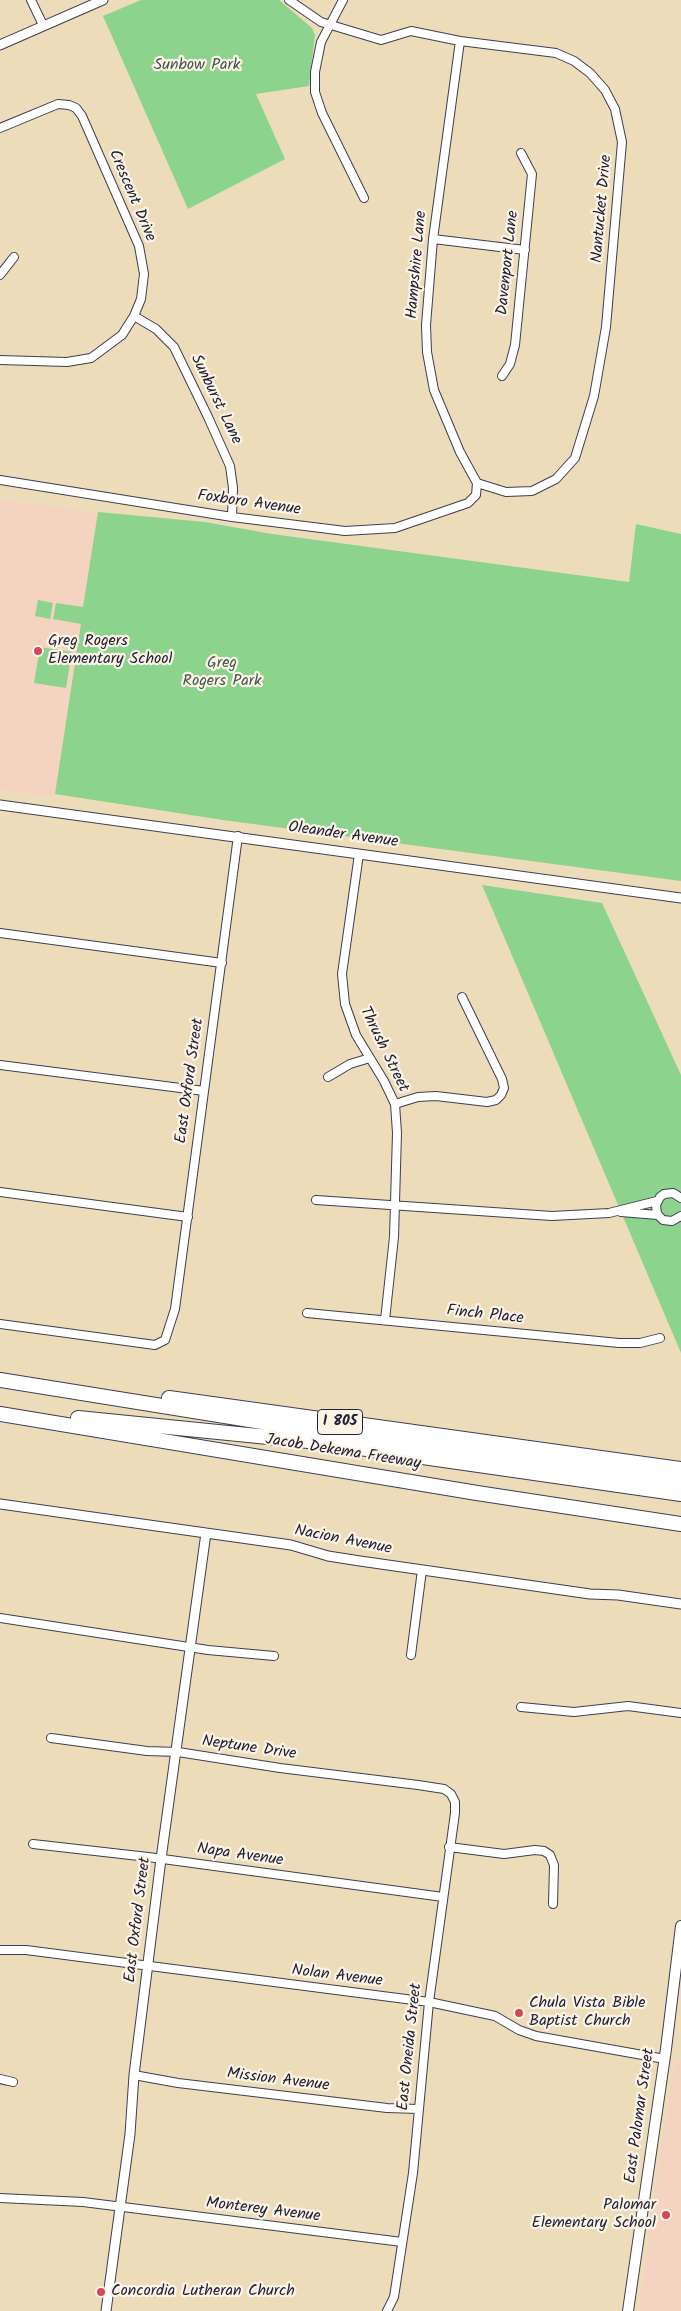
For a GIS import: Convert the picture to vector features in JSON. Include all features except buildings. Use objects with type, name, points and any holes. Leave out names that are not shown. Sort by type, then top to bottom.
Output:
[{"type":"highway","name":"Jacob Dekema Freeway","points":[[0,1374],[681,1469]]},
{"type":"highway","points":[[0,1380],[644,1481],[681,1494]]},
{"type":"highway","name":"Jacob Dekema Freeway","points":[[0,1412],[467,1491],[681,1524]]},
{"type":"highway","points":[[0,1412],[318,1442],[644,1481],[681,1480]]},
{"type":"main road","name":"East Palomar Street","points":[[628,2311],[665,2059],[681,1926]]},
{"type":"street","points":[[31,0],[43,25]]},
{"type":"street","points":[[0,45],[103,0]]},
{"type":"street","points":[[289,0],[321,22],[329,24]]},
{"type":"street","points":[[343,0],[321,42],[315,72],[315,92],[322,113],[364,198]]},
{"type":"street","name":"Nantucket Drive","points":[[329,24],[381,40],[412,31],[460,41],[556,53],[574,61],[598,81],[610,99],[619,120],[622,142],[606,327],[594,396],[575,458],[556,479],[532,491],[506,492],[477,483]]},
{"type":"street","name":"Hampshire Lane","points":[[460,41],[433,239],[426,325],[427,352],[434,390],[460,452],[477,483]]},
{"type":"street","name":"Crescent Drive","points":[[0,128],[58,104],[76,108],[82,116],[140,250],[144,274],[141,299],[134,316],[122,335],[91,358],[67,362],[0,360]]},
{"type":"street","name":"Davenport Lane","points":[[502,376],[510,364],[515,345],[532,174],[520,153]]},
{"type":"street","points":[[433,239],[524,250]]},
{"type":"street","points":[[0,275],[14,257]]},
{"type":"street","name":"Sunburst Lane","points":[[134,316],[156,329],[174,347],[230,466],[233,488],[232,517]]},
{"type":"street","name":"Foxboro Avenue","points":[[0,480],[232,517],[345,531],[379,531],[395,528],[468,502],[476,495],[477,483]]},
{"type":"street","name":"Oleander Avenue","points":[[0,805],[681,898]]},
{"type":"street","name":"East Oxford Street","points":[[0,1324],[155,1345],[165,1340],[176,1309],[238,836]]},
{"type":"street","name":"Thrush Street","points":[[359,854],[342,974],[345,1004],[356,1035],[384,1081],[394,1104],[397,1133],[395,1206],[385,1320]]},
{"type":"street","points":[[0,933],[222,963]]},
{"type":"street","points":[[394,1104],[418,1097],[436,1096],[487,1102],[496,1100],[501,1095],[504,1088],[502,1079],[462,997]]},
{"type":"street","points":[[328,1078],[350,1064],[370,1058]]},
{"type":"street","points":[[0,1064],[204,1091]]},
{"type":"street","points":[[0,1192],[188,1217]]},
{"type":"street","points":[[316,1200],[552,1216],[588,1216],[617,1212],[657,1201],[664,1194],[669,1193],[681,1198]]},
{"type":"street","points":[[657,1201],[656,1210],[658,1215]]},
{"type":"street","points":[[617,1212],[658,1215],[668,1222],[677,1220],[681,1216]]},
{"type":"street","name":"Finch Place","points":[[307,1313],[611,1343],[640,1344],[660,1338]]},
{"type":"street","name":"Nacion Avenue","points":[[0,1504],[291,1545],[328,1556],[422,1570],[590,1594],[618,1595],[681,1604]]},
{"type":"street","name":"East Oxford Street","points":[[106,2311],[130,2134],[134,2075],[148,1966],[206,1533]]},
{"type":"street","points":[[411,1655],[422,1570]]},
{"type":"street","points":[[0,1618],[192,1647],[274,1656]]},
{"type":"street","points":[[521,1707],[575,1712],[628,1706],[681,1713]]},
{"type":"street","name":"Neptune Drive","points":[[51,1738],[148,1751],[178,1752],[444,1789]]},
{"type":"street","name":"East Oneida Street","points":[[387,2311],[394,2297],[413,2173],[429,2002],[455,1813],[455,1802],[451,1794],[444,1789]]},
{"type":"street","name":"Napa Avenue","points":[[33,1844],[443,1897]]},
{"type":"street","points":[[449,1847],[504,1854],[535,1850],[544,1851],[550,1855],[554,1865],[553,1904]]},
{"type":"street","name":"Nolan Avenue","points":[[0,1950],[26,1950],[429,2002],[495,2016],[519,2030],[536,2036],[665,2059]]},
{"type":"street","name":"Mission Avenue","points":[[134,2075],[178,2083],[387,2108],[418,2109]]},
{"type":"street","points":[[0,2079],[13,2082]]},
{"type":"street","name":"Monterey Avenue","points":[[0,2198],[120,2206],[402,2242]]},
{"type":"shaded area","name":"Greg Rogers Elementary School","points":[[0,500],[98,512],[55,794],[48,797],[0,789]]},
{"type":"shaded area","name":"Palomar Elementary School","points":[[676,2059],[681,2060],[681,2311],[639,2311],[660,2151]]},
{"type":"green space","name":"Sunbow Park","points":[[141,0],[279,0],[312,28],[315,35],[309,86],[256,94],[285,159],[188,209],[103,16]]},
{"type":"green space","name":"Greg Rogers Park","points":[[98,512],[205,522],[272,534],[629,582],[636,524],[681,534],[681,881],[223,820],[55,794],[81,624],[53,619],[56,603],[83,607]]},
{"type":"green space","points":[[38,600],[53,603],[50,619],[35,616]]},
{"type":"green space","points":[[40,647],[72,652],[66,688],[34,683]]},
{"type":"green space","points":[[482,885],[602,903],[681,1075],[681,1353]]},
{"type":"place","name":"Greg Rogers Elementary School","points":[[38,651]]},
{"type":"place","name":"Chula Vista Bible Baptist Church","points":[[519,2013]]},
{"type":"place","name":"Palomar Elementary School","points":[[666,2215]]},
{"type":"place","name":"Concordia Lutheran Church","points":[[101,2292]]}]
